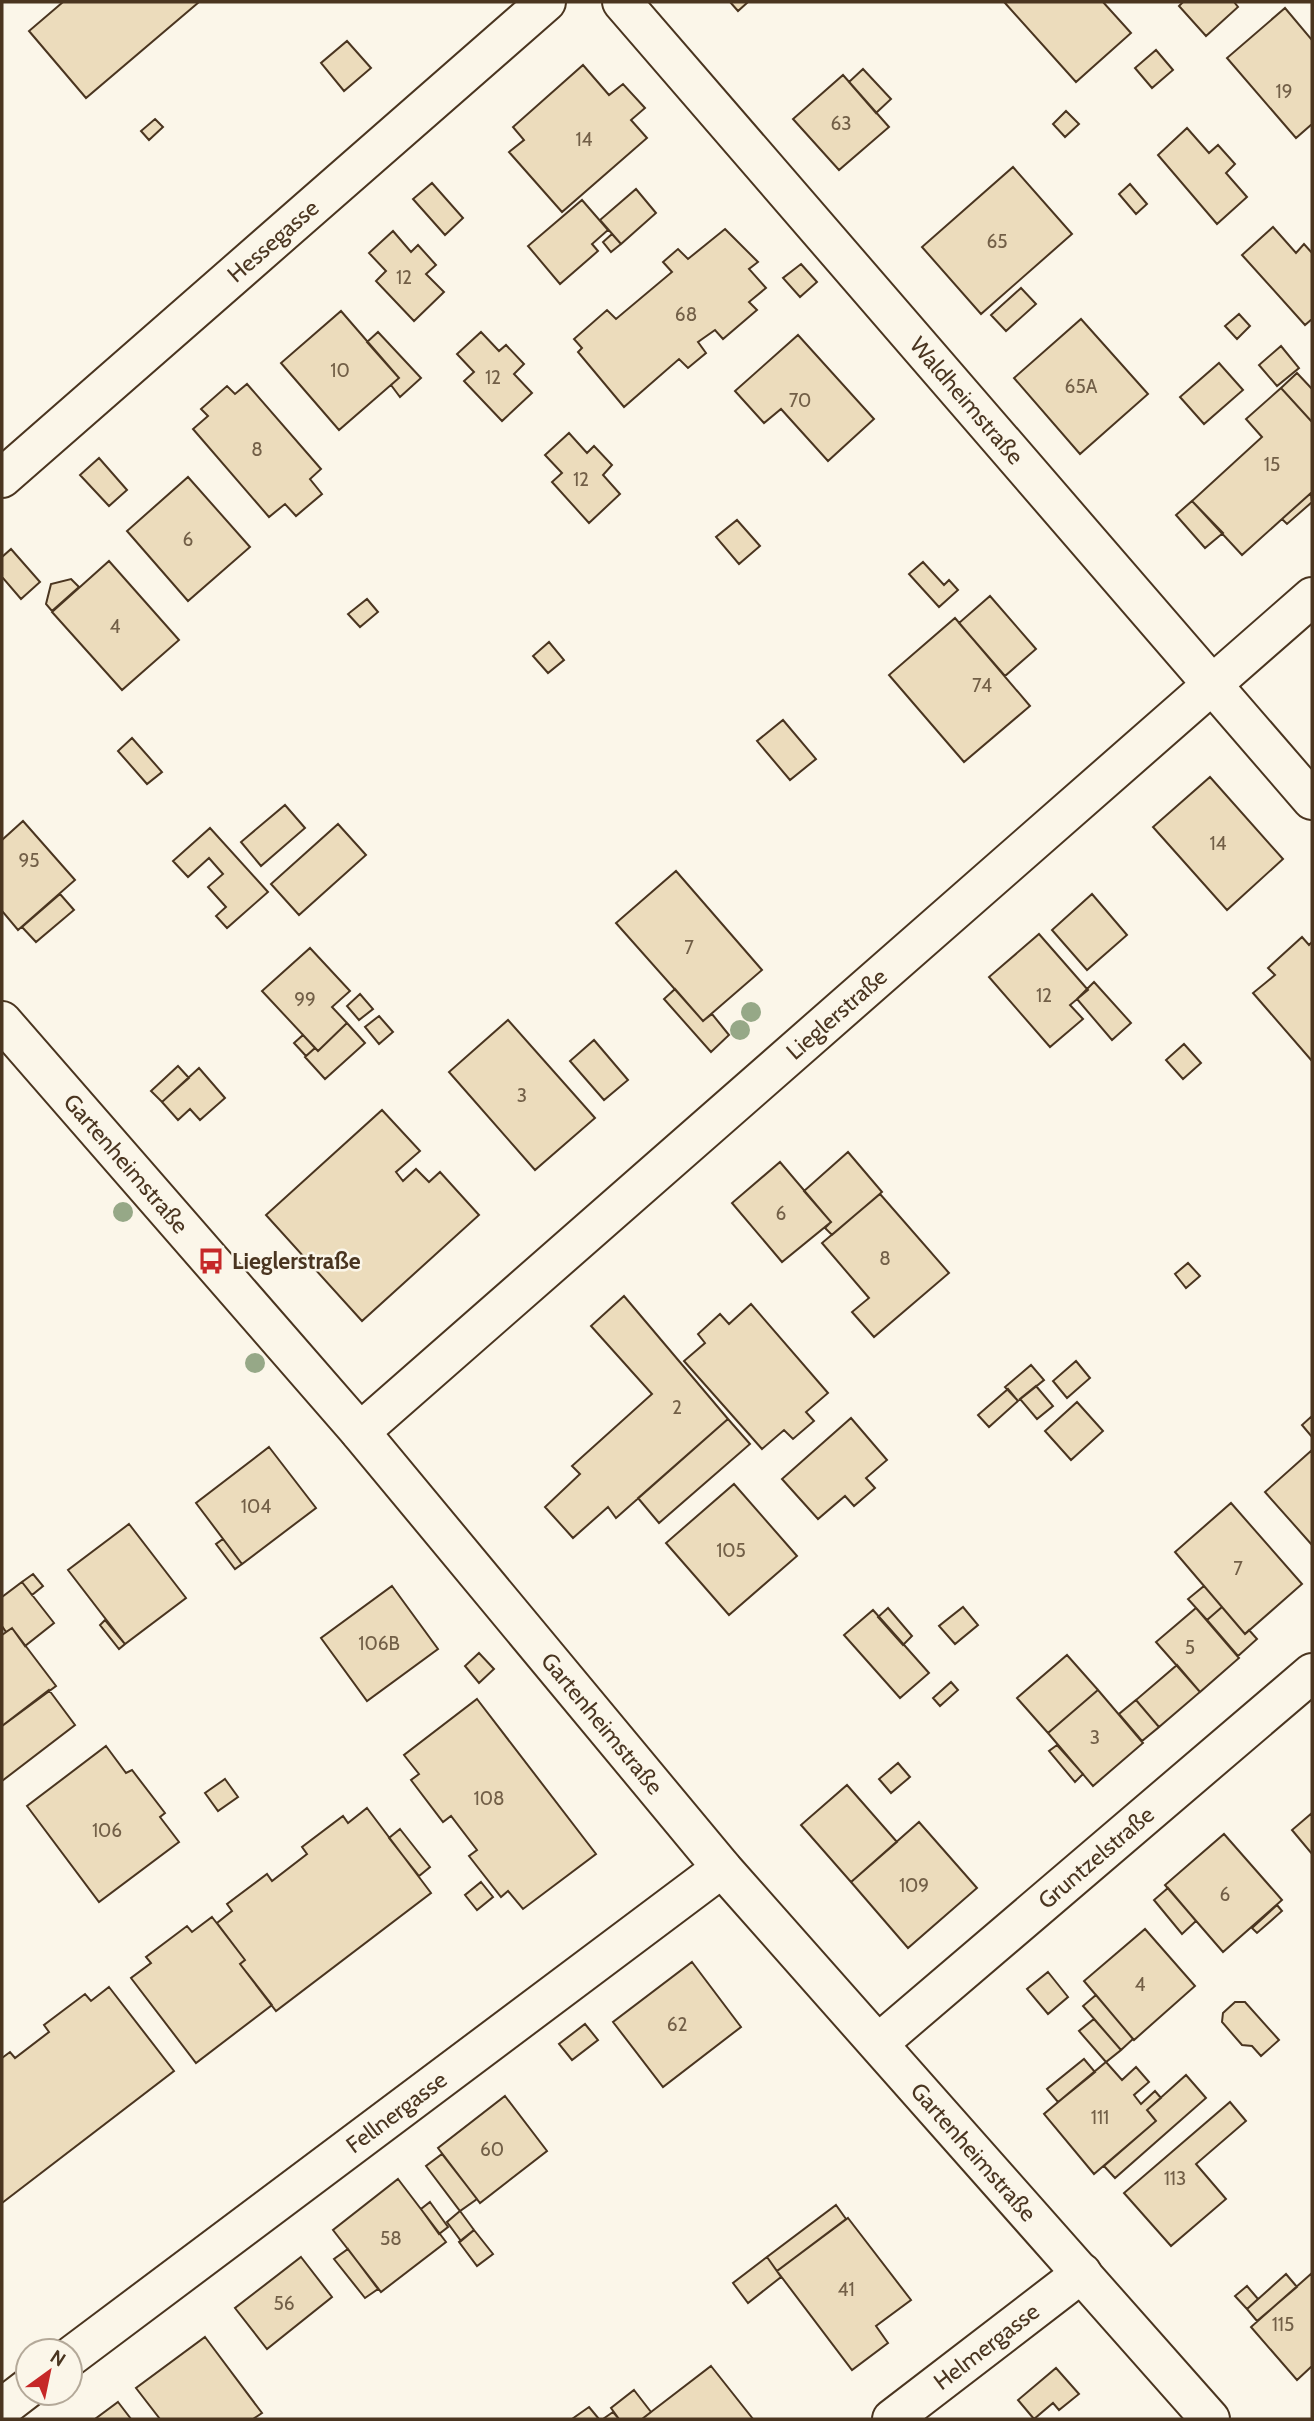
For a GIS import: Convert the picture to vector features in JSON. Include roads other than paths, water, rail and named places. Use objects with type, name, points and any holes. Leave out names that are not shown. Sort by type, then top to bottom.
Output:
[{"type":"street","name":"Hessegasse","points":[[2,478],[545,2]]},
{"type":"street","name":"Waldheimstraße","points":[[622,2],[1312,800]]},
{"type":"street","name":"Lieglerstraße","points":[[360,1432],[1312,597]]},
{"type":"street","name":"Gartenheimstraße","points":[[2,1021],[360,1432],[722,1868],[880,2042],[1210,2419]]},
{"type":"street","name":"Gruntzelstraße","points":[[880,2042],[1312,1673]]},
{"type":"street","name":"Fellnergasse","points":[[84,2346],[722,1868]]},
{"type":"street","name":"Helmergasse","points":[[892,2419],[1082,2273]]},
{"type":"place","name":"Lieglerstraße","points":[[211,1261]]}]
